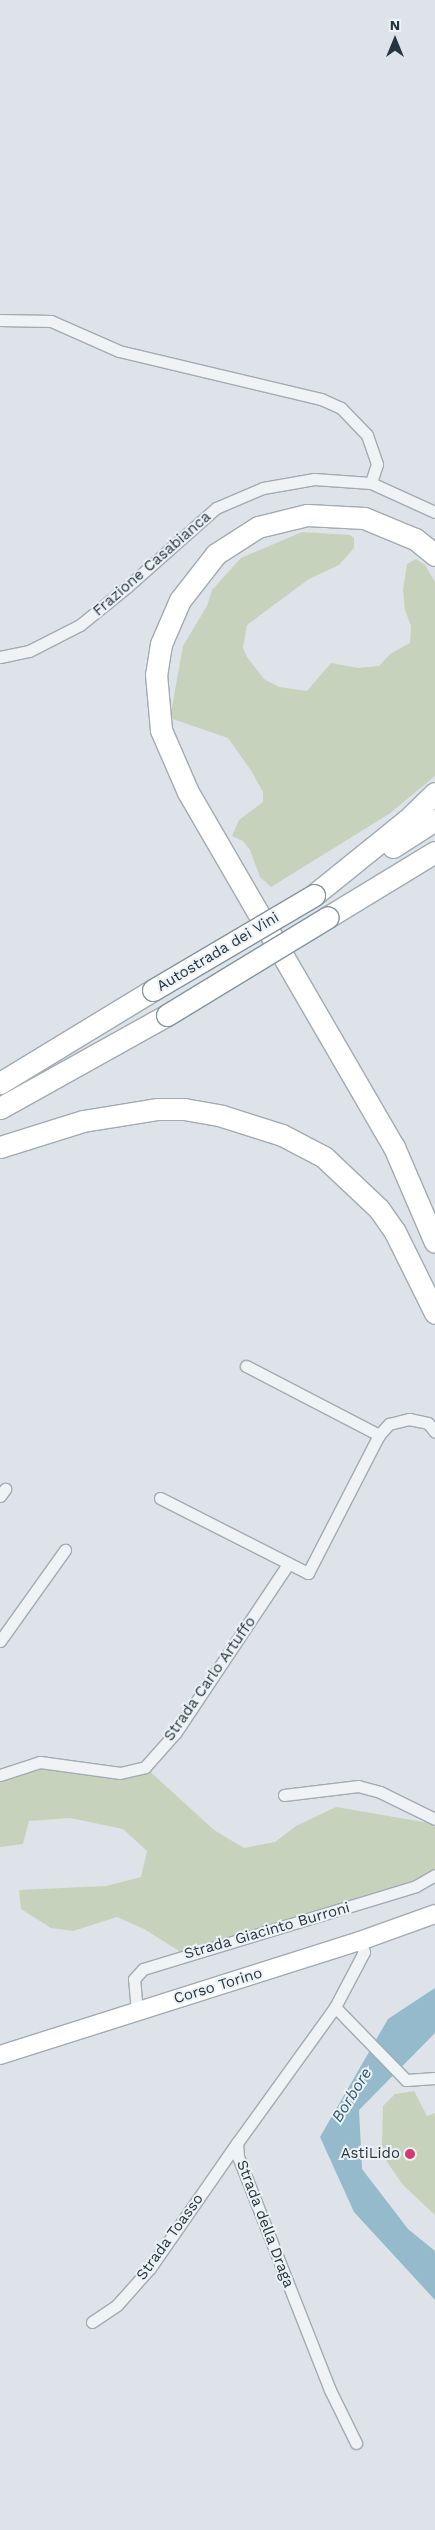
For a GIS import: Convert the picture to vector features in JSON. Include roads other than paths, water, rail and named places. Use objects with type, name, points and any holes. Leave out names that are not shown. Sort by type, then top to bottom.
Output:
[{"type":"highway","points":[[435,555],[415,539],[364,518],[307,515],[258,527],[216,554],[180,600],[162,644],[156,674],[162,730],[188,792],[394,1147],[435,1242]]},
{"type":"highway","points":[[314,895],[407,820],[435,793]]},
{"type":"highway","name":"Autostrada dei Vini","points":[[0,1083],[314,895],[435,820]]},
{"type":"highway","name":"Autostrada dei Vini","points":[[0,1108],[167,1015],[435,852]]},
{"type":"highway","points":[[0,1148],[83,1122],[158,1109],[184,1109],[213,1114],[282,1135],[324,1157],[378,1210],[395,1232],[435,1313]]},
{"type":"main road","name":"Corso Torino","points":[[0,2055],[360,1942],[435,1914]]},
{"type":"street","points":[[0,320],[51,321],[119,351],[321,399],[354,418],[367,435],[377,464],[371,484]]},
{"type":"street","name":"Frazione Casabianca","points":[[0,657],[29,651],[80,625],[127,588],[216,508],[263,488],[314,479],[371,484],[435,512]]},
{"type":"street","points":[[246,1366],[379,1436]]},
{"type":"street","points":[[160,1498],[308,1573],[379,1436],[389,1424],[409,1419],[428,1424],[435,1432]]},
{"type":"street","points":[[0,1641],[65,1550]]},
{"type":"street","name":"Strada Carlo Artuffo","points":[[0,1775],[40,1762],[120,1773],[145,1767],[176,1732],[288,1564]]},
{"type":"street","points":[[284,1795],[358,1786],[380,1792],[435,1819]]},
{"type":"street","name":"Strada Giacinto Burroni","points":[[137,2012],[134,1979],[143,1969],[416,1886],[435,1875]]},
{"type":"street","name":"Strada della Draga","points":[[356,2443],[330,2390],[242,2166],[237,2142],[335,2007],[364,1952],[360,1942]]},
{"type":"street","points":[[335,2007],[406,2080],[435,2078]]},
{"type":"street","name":"Strada Toasso","points":[[92,2322],[117,2305],[150,2268],[237,2142]]},
{"type":"water","name":"Borbore","points":[[435,1988],[435,2033],[359,2110],[362,2169],[408,2229],[435,2251],[435,2300],[354,2212],[320,2137],[388,2019]]},
{"type":"place","name":"AstiLido","points":[[410,2154]]}]
